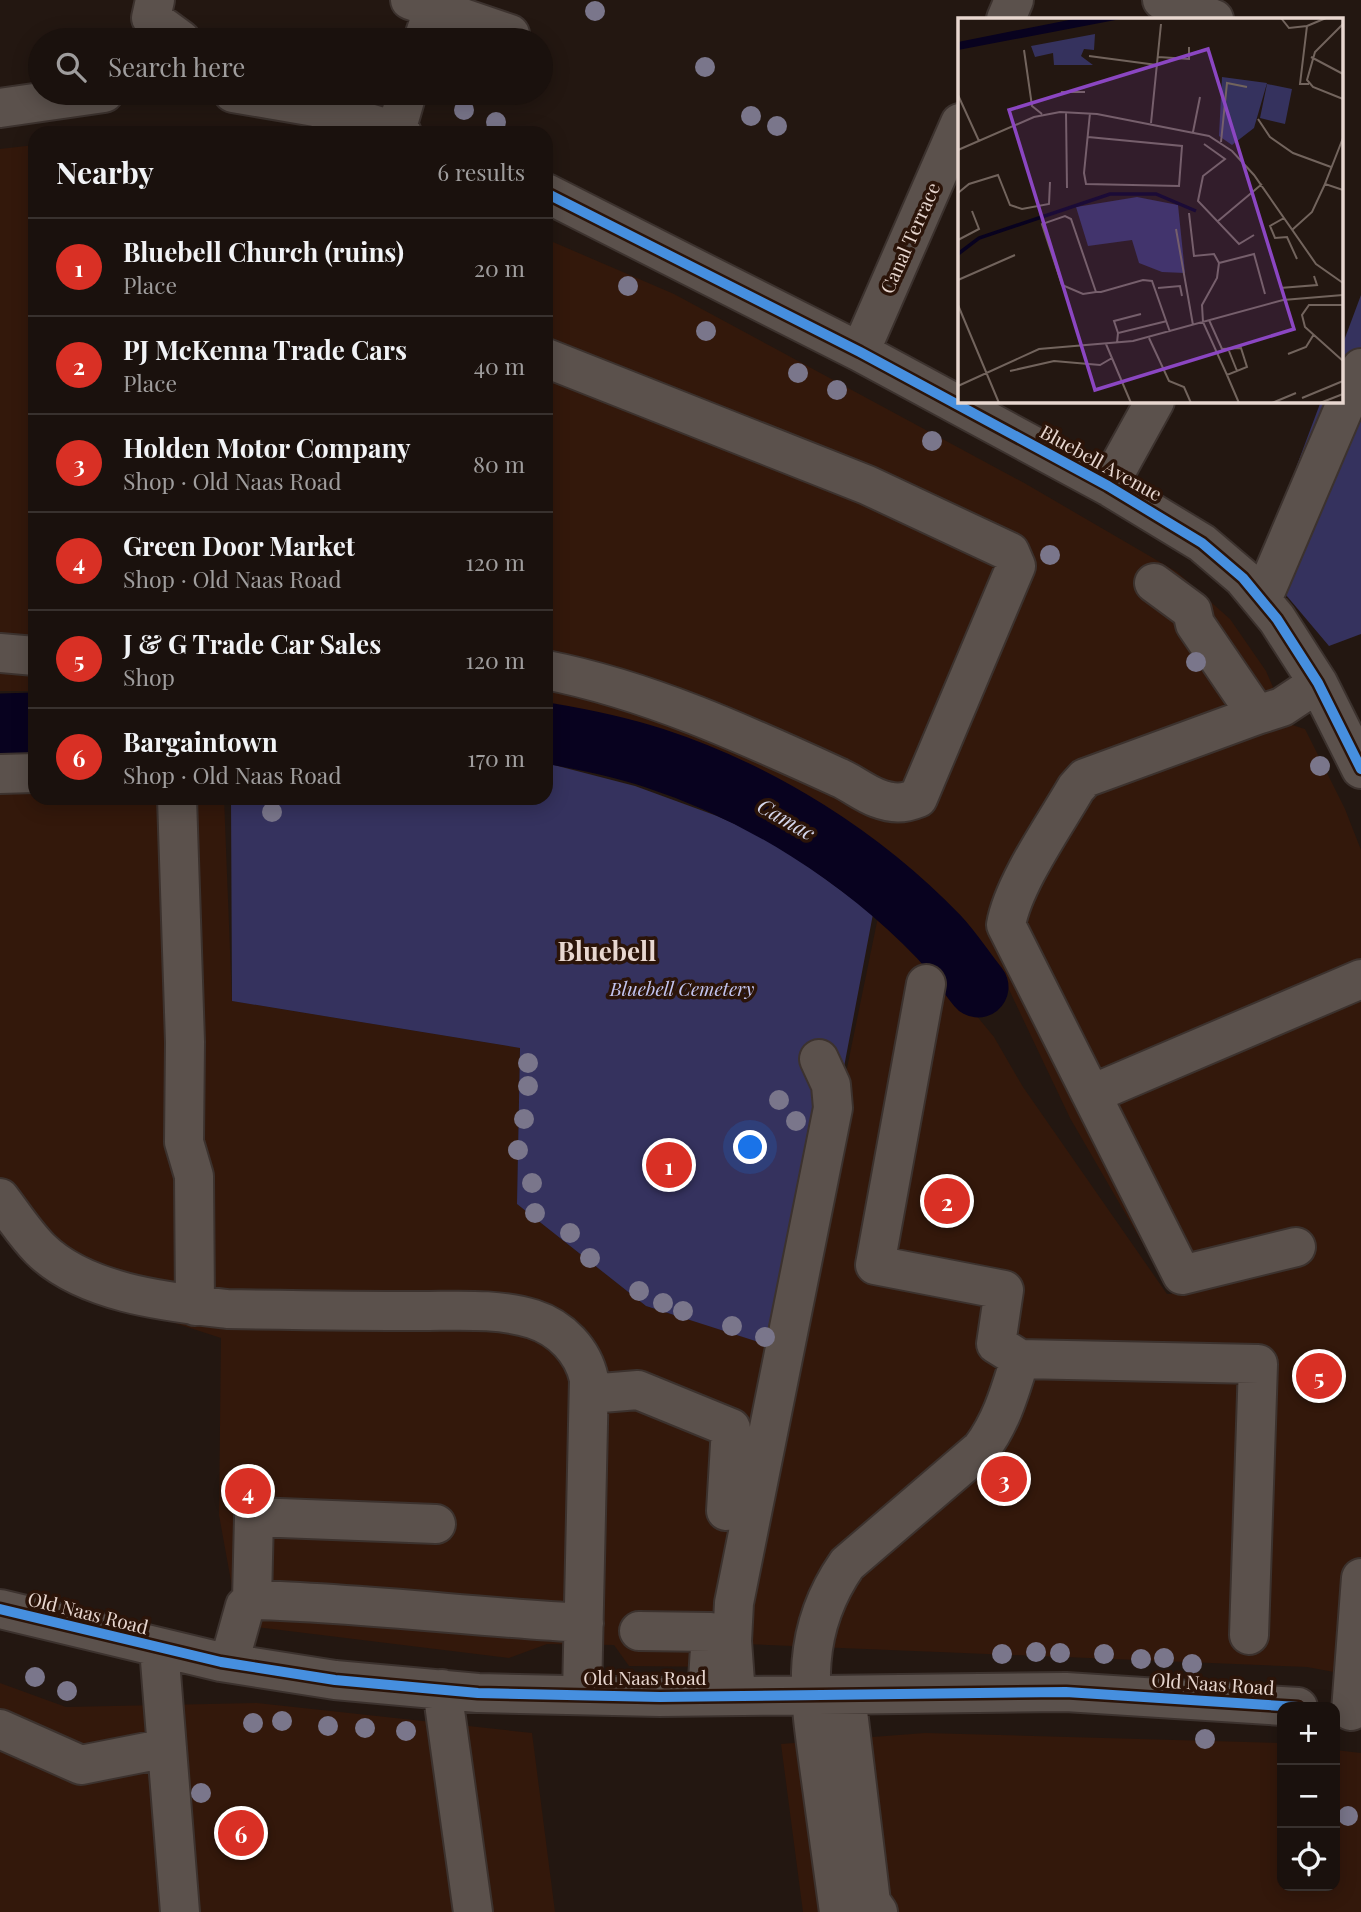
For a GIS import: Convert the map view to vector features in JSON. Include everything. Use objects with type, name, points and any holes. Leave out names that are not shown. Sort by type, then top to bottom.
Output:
[{"type":"street","points":[[155,0],[151,18],[165,28]]},
{"type":"street","points":[[1006,18],[1013,0]]},
{"type":"street","points":[[1162,0],[1211,18]]},
{"type":"street","points":[[1223,18],[1230,0]]},
{"type":"street","points":[[423,16],[481,28]]},
{"type":"street","points":[[0,108],[28,104]]},
{"type":"street","points":[[303,105],[315,107],[347,125]]},
{"type":"street","points":[[400,126],[405,105]]},
{"type":"street","name":"Canal Terrace","points":[[860,352],[958,128]]},
{"type":"street","name":"Bluebell Avenue","points":[[553,198],[860,352],[1108,486],[1202,544],[1243,578],[1262,600],[1318,683],[1361,769]]},
{"type":"street","points":[[553,361],[867,485],[1010,552],[1016,566],[918,798],[902,804],[878,798],[842,779],[670,705],[553,671]]},
{"type":"street","points":[[1262,600],[1361,368]]},
{"type":"street","points":[[1108,486],[1154,402]]},
{"type":"street","points":[[1154,583],[1192,611],[1195,624],[1257,715]]},
{"type":"street","points":[[0,653],[28,655]]},
{"type":"street","points":[[1296,1247],[1182,1275],[1006,925],[1009,906],[1076,788],[1085,779],[1282,707],[1318,683]]},
{"type":"street","points":[[0,774],[28,773]]},
{"type":"street","points":[[177,805],[185,1042],[184,1142],[194,1176],[195,1306]]},
{"type":"street","points":[[1092,1094],[1361,979]]},
{"type":"street","points":[[926,984],[874,1265],[1004,1290],[996,1344],[1020,1359],[1258,1364],[1249,1635]]},
{"type":"street","points":[[721,1696],[732,1641],[734,1603],[833,1108],[831,1085],[820,1059]]},
{"type":"street","points":[[0,1198],[40,1249],[63,1268],[109,1288],[227,1310],[455,1311],[514,1315],[534,1319],[568,1340],[580,1354],[589,1379],[582,1695]]},
{"type":"street","points":[[878,1912],[872,1902],[814,1640],[830,1588],[847,1564],[981,1449],[995,1431],[1020,1359]]},
{"type":"street","points":[[589,1394],[638,1390],[731,1428],[726,1511]]},
{"type":"street","points":[[252,1600],[254,1517],[436,1524]]},
{"type":"street","points":[[1349,1711],[1359,1630],[1361,1578]]},
{"type":"street","points":[[229,1663],[245,1606],[252,1600],[327,1602],[482,1617],[584,1623]]},
{"type":"street","name":"Old Naas Road","points":[[0,1609],[229,1663],[335,1680],[478,1693],[721,1696],[1066,1692],[1277,1706]]},
{"type":"street","points":[[639,1630],[711,1632],[721,1696]]},
{"type":"street","points":[[159,1648],[180,1912]]},
{"type":"street","points":[[442,1689],[472,1912]]},
{"type":"street","points":[[828,1695],[839,1912]]},
{"type":"street","points":[[0,1729],[81,1765],[167,1748]]},
{"type":"shaded area","points":[[28,146],[28,691],[0,691],[0,149]]},
{"type":"shaded area","points":[[553,242],[674,294],[1026,484],[1177,572],[1230,619],[1266,671],[1289,724],[1305,729],[1345,809],[1361,850],[1361,1677],[1307,1667],[745,1644],[724,1667],[629,1666],[614,1645],[547,1644],[509,1658],[239,1625],[219,1515],[221,1338],[49,1282],[0,1225],[0,757],[28,755],[28,805],[224,805],[232,1001],[520,1048],[517,1204],[646,1306],[789,1351],[879,912],[929,958],[994,1037],[1023,1087],[1167,1294],[1172,1294],[1070,1118],[1003,977],[917,903],[888,853],[795,789],[705,752],[553,710]]},
{"type":"shaded area","points":[[0,1683],[66,1707],[257,1703],[532,1733],[555,1912],[0,1912]]},
{"type":"shaded area","points":[[925,1733],[1277,1743],[1277,1891],[1340,1891],[1340,1751],[1361,1753],[1361,1912],[803,1912],[781,1744]]},
{"type":"green space","points":[[1361,295],[1361,634],[1329,646],[1260,564],[1321,402],[1344,402],[1344,341]]},
{"type":"green space","name":"Bluebell Cemetery","points":[[553,765],[635,786],[717,816],[775,842],[873,914],[790,1352],[646,1306],[517,1204],[520,1048],[232,1001],[231,805],[553,805]]},
{"type":"waterway","name":"Camac","points":[[0,724],[28,723]]},
{"type":"waterway","name":"Camac","points":[[553,734],[654,758],[694,772],[771,809],[843,854],[877,880],[939,937],[978,987]]},
{"type":"cycle path","points":[[553,197],[860,352],[1108,486],[1202,543],[1243,578],[1277,619],[1318,683],[1361,769]]},
{"type":"cycle path","points":[[0,1609],[221,1662],[335,1680],[478,1693],[660,1697],[1066,1692],[1277,1706]]},
{"type":"place","name":"Bluebell Church (ruins)","points":[[669,1165]]},
{"type":"place","name":"PJ McKenna Trade Cars","points":[[947,1201]]},
{"type":"place","name":"J & G Trade Car Sales","points":[[1319,1376]]},
{"type":"place","name":"Holden Motor Company","points":[[1004,1479]]},
{"type":"place","name":"Green Door Market","points":[[248,1491]]},
{"type":"place","name":"Bargaintown","points":[[241,1833]]},
{"type":"district","name":"Bluebell","points":[[607,952]]}]
